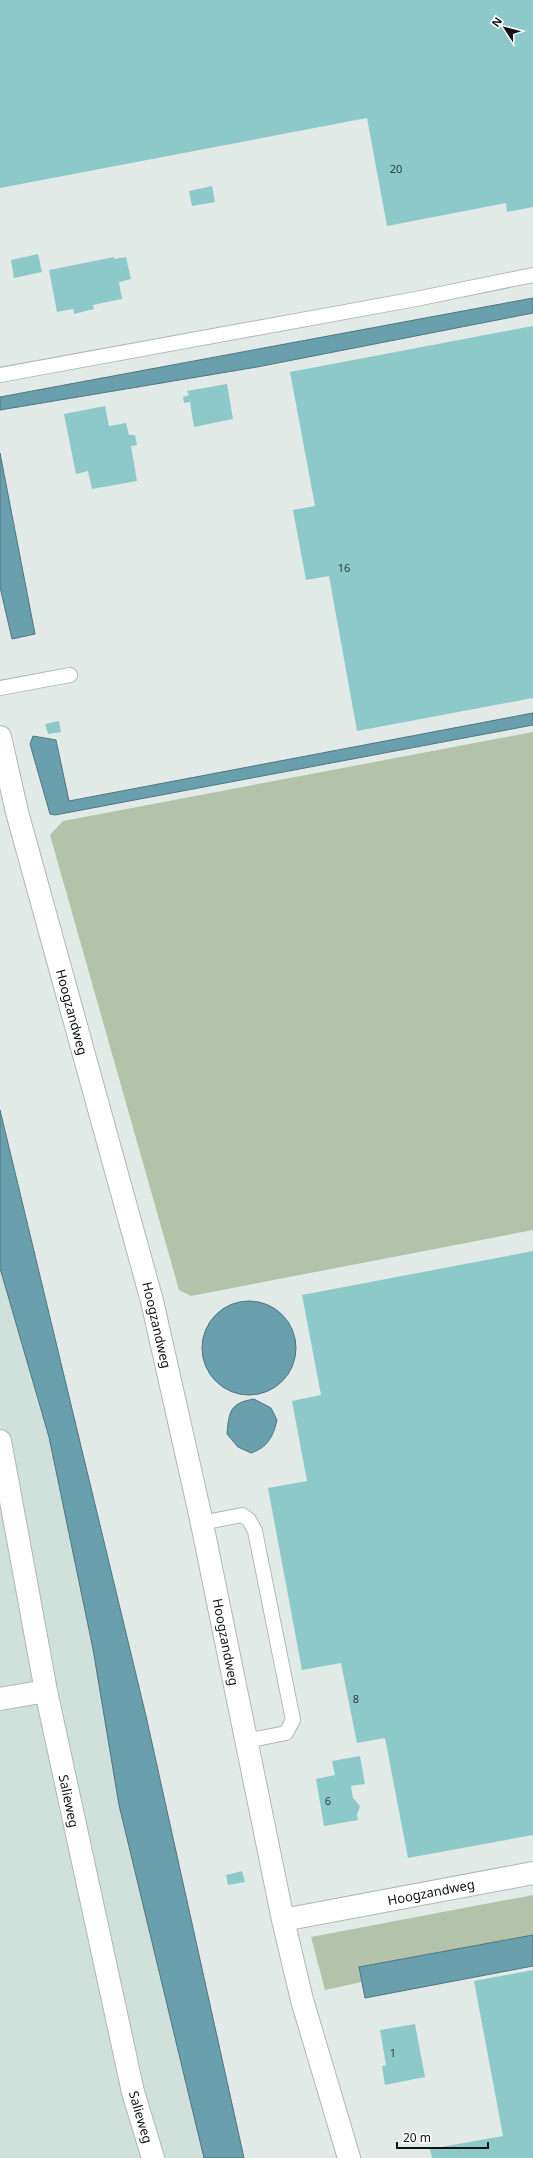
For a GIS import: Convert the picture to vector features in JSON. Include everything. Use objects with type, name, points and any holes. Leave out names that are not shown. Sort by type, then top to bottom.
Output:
[{"type":"street","name":"Hoogzandweg","points":[[0,737],[17,812],[152,1301],[202,1523],[283,1920],[302,2000],[348,2158]]},
{"type":"street","name":"Salieweg","points":[[0,1440],[46,1691],[133,2092],[153,2158]]},
{"type":"street","points":[[0,1699],[46,1691]]},
{"type":"street","name":"Hoogzandweg","points":[[283,1920],[533,1873]]},
{"type":"lane","points":[[0,375],[416,299],[533,275]]},
{"type":"lane","points":[[0,688],[70,675]]},
{"type":"lane","points":[[202,1523],[242,1515],[248,1520],[255,1531],[292,1712],[293,1720],[286,1733],[246,1740]]},
{"type":"shaded area","points":[[0,1129],[221,2158],[0,2158]]},
{"type":"green space","points":[[533,732],[533,1230],[191,1296],[179,1290],[50,835],[63,821]]},
{"type":"green space","points":[[533,1895],[533,1935],[359,1967],[362,1982],[325,1990],[311,1937]]},
{"type":"water","points":[[533,298],[533,313],[257,367],[0,410],[0,397]]},
{"type":"water","points":[[0,453],[35,634],[12,639],[0,587]]},
{"type":"water","points":[[533,713],[533,725],[55,815],[50,814],[30,744],[33,736],[56,740],[69,801]]},
{"type":"water","points":[[0,1110],[146,1716],[244,2158],[204,2158],[119,1805],[93,1649],[49,1437],[0,1268]]},
{"type":"water","points":[[249,1301],[267,1305],[282,1315],[292,1330],[296,1348],[292,1366],[282,1381],[267,1391],[249,1395],[231,1391],[216,1381],[206,1366],[202,1348],[206,1330],[216,1315],[231,1305]]},
{"type":"water","points":[[254,1399],[271,1408],[277,1420],[269,1441],[262,1448],[251,1453],[238,1447],[227,1434],[232,1409],[240,1403]]},
{"type":"water","points":[[533,1935],[533,1966],[365,1998],[359,1967]]},
{"type":"building","points":[[0,0],[533,0],[533,207],[507,212],[506,203],[387,226],[367,118],[0,188]]},
{"type":"building","points":[[212,186],[215,202],[192,206],[189,191]]},
{"type":"building","points":[[38,254],[42,272],[14,278],[11,260]]},
{"type":"building","points":[[114,257],[114,259],[126,257],[131,279],[119,282],[122,299],[93,305],[94,309],[74,314],[73,309],[57,312],[49,270]]},
{"type":"building","points":[[533,326],[533,698],[357,731],[329,576],[306,580],[293,510],[315,506],[290,372]]},
{"type":"building","points":[[227,384],[233,419],[194,427],[190,402],[184,403],[183,397],[189,395],[187,391]]},
{"type":"building","points":[[105,406],[109,426],[126,423],[129,435],[135,435],[137,445],[131,446],[137,481],[92,489],[88,471],[76,474],[64,414]]},
{"type":"building","points":[[59,721],[61,732],[48,734],[45,724]]},
{"type":"building","points":[[533,1251],[533,1835],[408,1858],[385,1738],[357,1743],[341,1663],[302,1670],[268,1488],[307,1481],[292,1401],[321,1395],[302,1295]]},
{"type":"building","points":[[360,1756],[365,1784],[351,1786],[353,1798],[360,1806],[357,1815],[358,1820],[324,1826],[316,1779],[335,1775],[332,1761]]},
{"type":"building","points":[[242,1871],[245,1882],[228,1885],[226,1875]]},
{"type":"building","points":[[533,1970],[533,2158],[432,2158],[430,2149],[503,2136],[474,1981]]},
{"type":"building","points":[[415,2024],[425,2077],[385,2085],[382,2066],[386,2065],[380,2030]]}]
